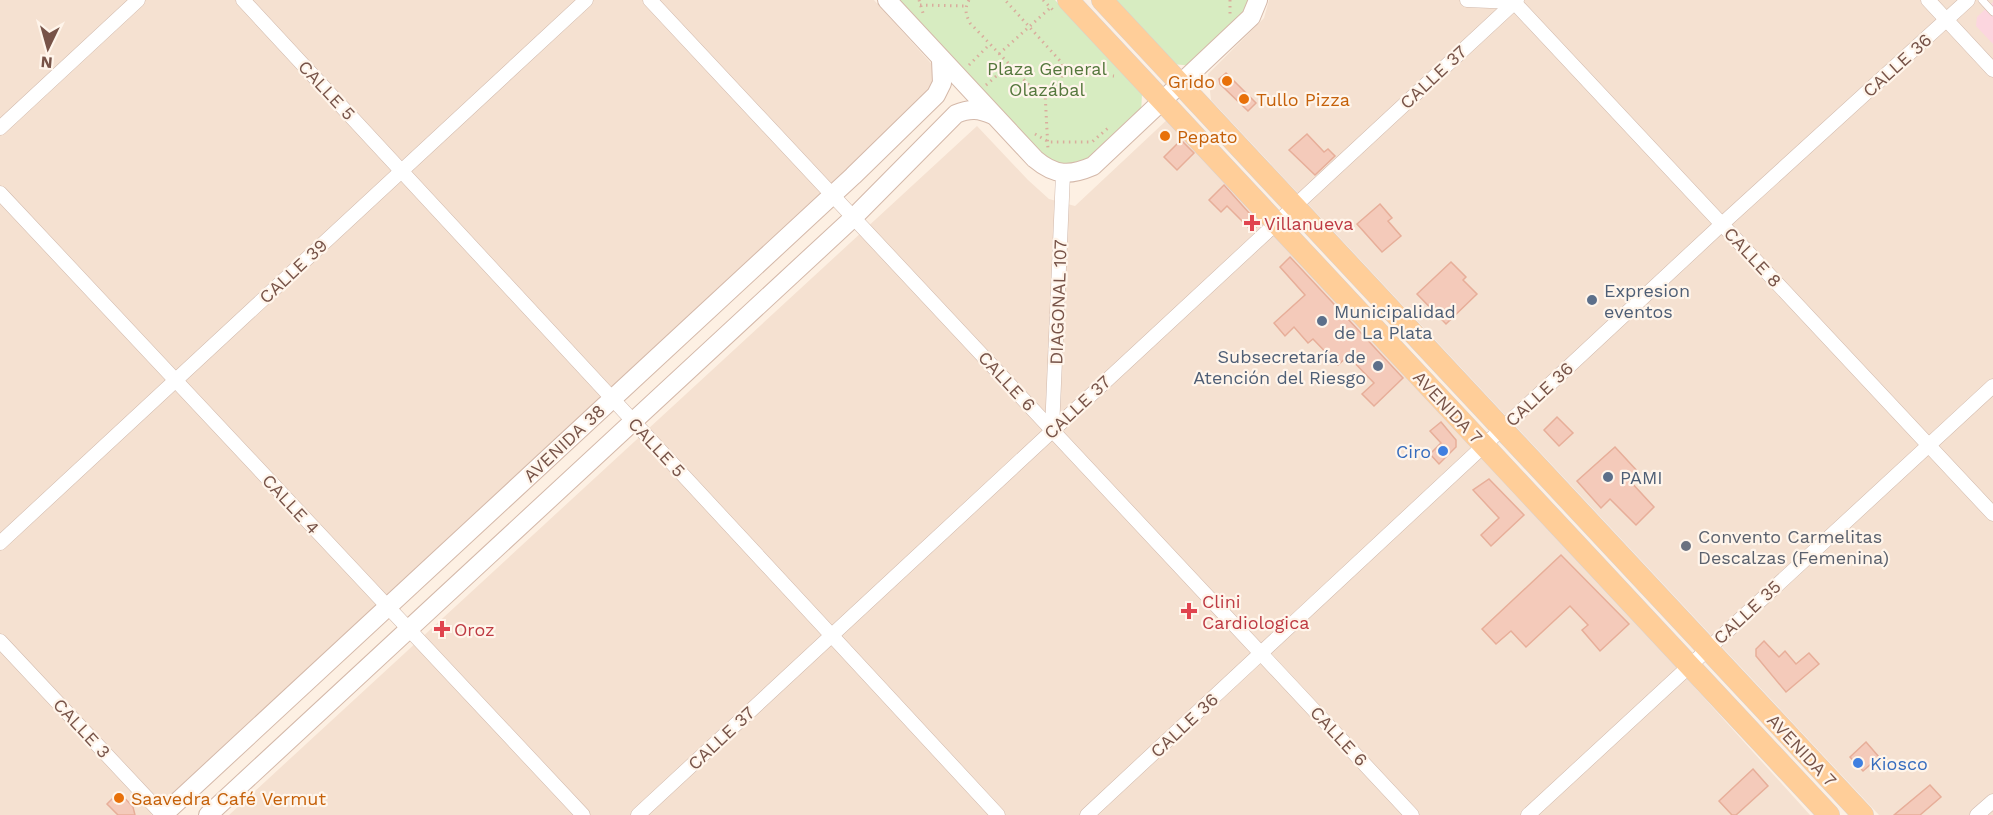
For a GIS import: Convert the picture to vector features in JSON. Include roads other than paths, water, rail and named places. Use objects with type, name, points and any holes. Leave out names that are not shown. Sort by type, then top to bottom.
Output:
[{"type":"main road","points":[[887,0],[993,115],[1055,172],[1093,166],[1251,17],[1258,0]]},
{"type":"main road","name":"AVENIDA 7","points":[[1102,0],[1863,815]]},
{"type":"main road","name":"AVENIDA 7","points":[[1059,4],[1162,101],[1829,815]]},
{"type":"main road","name":"AVENIDA 38","points":[[163,815],[832,195],[936,94],[942,83],[941,60]]},
{"type":"main road","name":"AVENIDA 38","points":[[208,815],[854,217],[956,114],[967,109],[980,110],[993,115]]},
{"type":"street","points":[[0,128],[138,0]]},
{"type":"street","name":"CALLE 5","points":[[243,0],[998,815]]},
{"type":"street","name":"CALLE 39","points":[[0,543],[586,0]]},
{"type":"street","name":"CALLE 6","points":[[650,0],[1412,815]]},
{"type":"street","points":[[1467,0],[1514,1]]},
{"type":"street","points":[[1928,0],[1993,70]]},
{"type":"street","name":"CALLE 36","points":[[1087,815],[1722,224],[1968,0]]},
{"type":"street","name":"CALLE 37","points":[[638,815],[1514,1]]},
{"type":"street","name":"CALLE 8","points":[[1514,1],[1993,514]]},
{"type":"street","name":"DIAGONAL 107","points":[[1052,430],[1055,172]]},
{"type":"street","name":"CALLE 4","points":[[0,193],[583,815]]},
{"type":"street","name":"CALLE 35","points":[[1528,815],[1993,386]]},
{"type":"street","name":"CALLE 3","points":[[0,641],[163,815]]},
{"type":"street","points":[[1977,815],[1993,801]]},
{"type":"lane","points":[[1982,0],[1993,12]]},
{"type":"place","name":"Grido","points":[[1227,81]]},
{"type":"place","name":"Tullo Pizza","points":[[1244,99]]},
{"type":"place","name":"Pepato","points":[[1165,136]]},
{"type":"place","name":"Villanueva","points":[[1252,223]]},
{"type":"place","name":"Expresion eventos","points":[[1592,300]]},
{"type":"place","name":"Municipalidad de La Plata","points":[[1322,321]]},
{"type":"place","name":"Subsecretaría de Atención del Riesgo","points":[[1378,366]]},
{"type":"place","name":"Ciro","points":[[1443,451]]},
{"type":"place","name":"PAMI","points":[[1608,477]]},
{"type":"place","name":"Convento Carmelitas Descalzas (Femenina)","points":[[1686,546]]},
{"type":"place","name":"Clini Cardiologica","points":[[1189,611]]},
{"type":"place","name":"Oroz","points":[[442,629]]},
{"type":"place","name":"Kiosco","points":[[1858,763]]},
{"type":"place","name":"Saavedra Café Vermut","points":[[119,798]]},
{"type":"park label","name":"Plaza General Olazábal","points":[[1047,78]]}]
